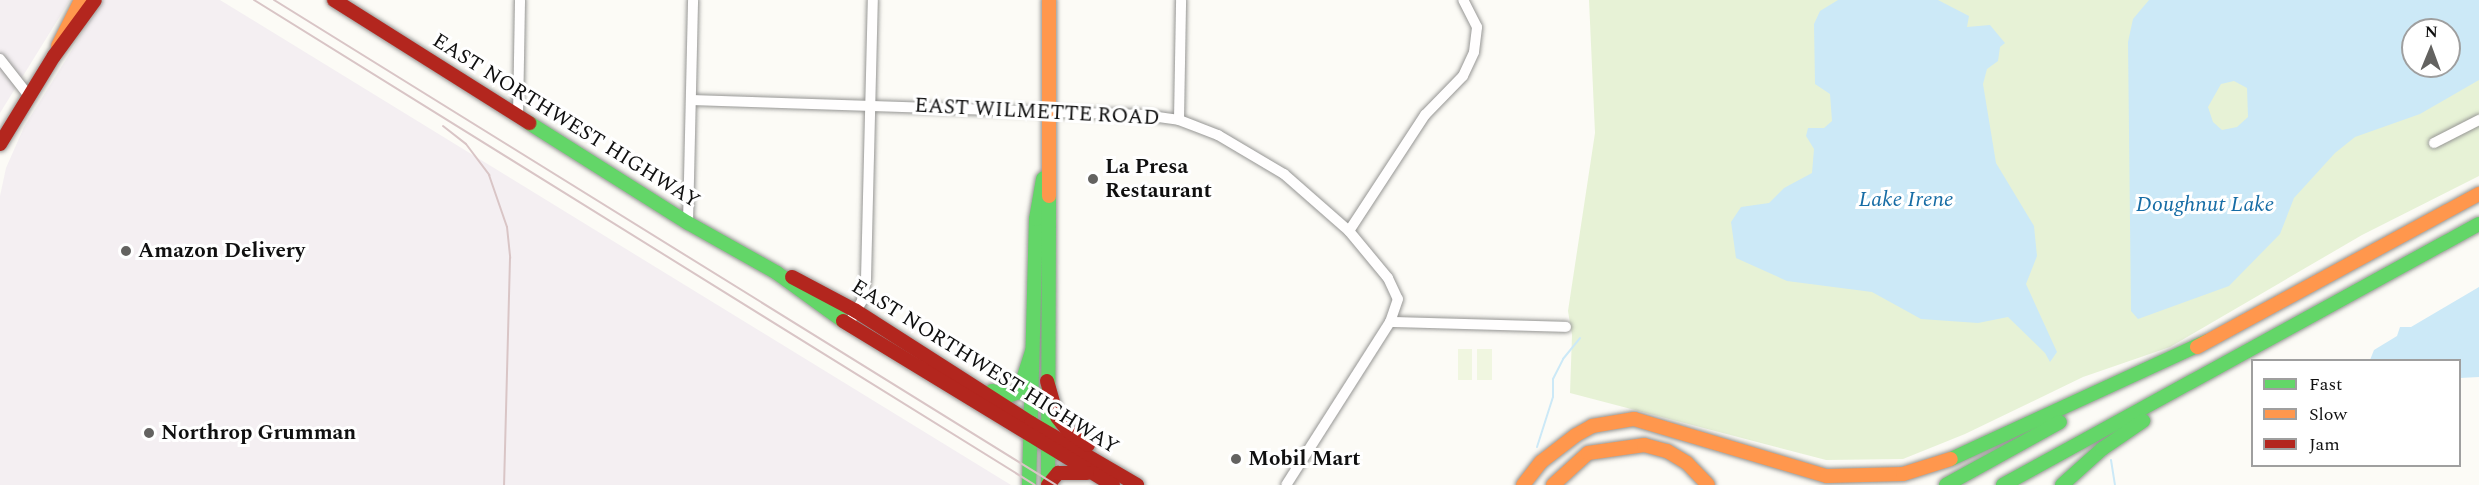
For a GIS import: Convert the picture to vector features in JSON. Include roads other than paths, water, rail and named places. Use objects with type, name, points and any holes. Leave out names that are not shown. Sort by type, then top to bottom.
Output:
[{"type":"main road","points":[[54,56],[81,0]]},
{"type":"main road","points":[[0,144],[54,56],[95,0]]},
{"type":"main road","points":[[1048,485],[1046,438],[1051,212],[1046,165],[1049,0]]},
{"type":"main road","name":"EAST NORTHWEST HIGHWAY","points":[[340,2],[688,223],[777,273],[848,325],[1046,438],[1137,485]]},
{"type":"main road","points":[[1029,485],[1036,219],[1046,165]]},
{"type":"main road","points":[[1946,485],[2479,194]]},
{"type":"main road","points":[[2003,485],[2479,224]]},
{"type":"main road","name":"EAST NORTHWEST HIGHWAY","points":[[777,273],[803,280],[981,387],[1031,429]]},
{"type":"main road","points":[[2062,485],[2118,437],[2284,331]]},
{"type":"main road","points":[[1523,485],[1541,462],[1576,435],[1592,426],[1634,420],[1671,427],[1750,456],[1827,476],[1904,474],[1966,454],[2208,341]]},
{"type":"main road","points":[[981,387],[1007,396],[1019,392],[1032,351]]},
{"type":"main road","points":[[1047,381],[1052,406],[1069,432],[1152,485]]},
{"type":"main road","name":"EAST NORTHWEST HIGHWAY","points":[[1046,438],[1109,483]]},
{"type":"main road","points":[[1553,485],[1588,453],[1604,448],[1644,445],[1677,457],[1708,485]]},
{"type":"main road","points":[[1048,485],[1058,473],[1070,470],[1109,483]]},
{"type":"street","points":[[518,116],[520,0]]},
{"type":"street","points":[[688,223],[693,0]]},
{"type":"street","points":[[848,325],[856,311],[866,279],[873,0]]},
{"type":"street","points":[[1179,120],[1181,0]]},
{"type":"street","points":[[1349,231],[1425,115],[1464,76],[1474,52],[1477,27],[1463,0]]},
{"type":"street","points":[[0,59],[29,96]]},
{"type":"street","name":"EAST WILMETTE ROAD","points":[[691,100],[1047,110],[1179,120],[1218,135],[1284,174],[1349,231],[1388,278],[1398,298],[1390,322]]},
{"type":"street","points":[[2434,143],[2479,120]]},
{"type":"street","points":[[1286,485],[1390,322],[1566,327]]},
{"type":"water","name":"Lake Irene","points":[[1838,0],[1938,0],[1969,16],[1967,27],[1990,25],[2005,43],[2000,47],[1998,61],[1987,69],[1983,84],[1996,163],[2034,226],[2037,256],[2026,284],[2057,352],[2050,362],[2045,353],[2008,317],[1978,323],[1921,319],[1872,292],[1787,281],[1736,258],[1731,222],[1741,207],[1769,203],[1784,188],[1812,173],[1814,149],[1806,136],[1808,128],[1824,128],[1832,121],[1830,94],[1815,84],[1814,24],[1820,11]]},
{"type":"water","name":"Doughnut Lake","points":[[2149,0],[2479,0],[2479,80],[2420,114],[2355,137],[2335,153],[2294,198],[2280,234],[2229,286],[2138,319],[2131,311],[2128,42],[2133,19]],"holes":[[[2234,81],[2247,88],[2248,117],[2237,127],[2222,130],[2213,122],[2208,107],[2221,84]]]},
{"type":"water","points":[[2479,287],[2479,377],[2461,378],[2461,359],[2370,359],[2374,350],[2397,336],[2400,327],[2411,327]]},
{"type":"waterway","points":[[1537,447],[1553,397],[1553,379],[1563,359],[1580,338]]},
{"type":"waterway","points":[[2111,460],[2115,485]]},
{"type":"railway","points":[[254,0],[1035,485]]},
{"type":"railway","points":[[274,0],[1056,485]]},
{"type":"railway","points":[[443,126],[466,144],[489,175],[507,227],[510,258],[504,485]]},
{"type":"place","name":"La Presa Restaurant","points":[[1093,179]]},
{"type":"place","name":"Amazon Delivery","points":[[126,251]]},
{"type":"place","name":"Northrop Grumman","points":[[149,433]]},
{"type":"place","name":"Mobil Mart","points":[[1236,459]]}]
